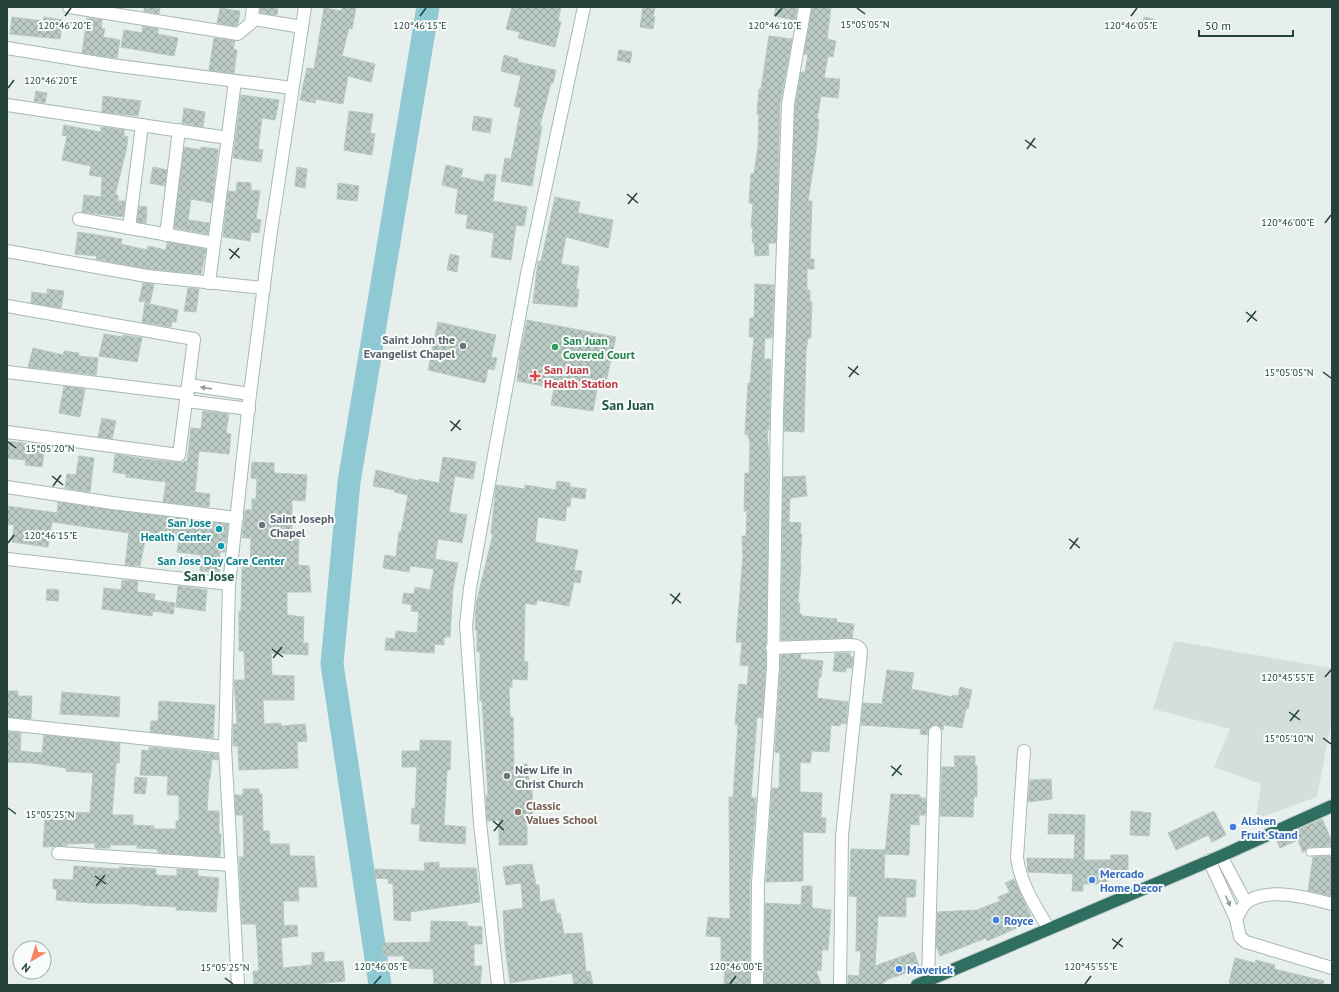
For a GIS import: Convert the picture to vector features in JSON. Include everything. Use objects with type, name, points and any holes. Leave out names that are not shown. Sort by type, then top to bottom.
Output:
[{"type":"highway","points":[[922,983],[1221,856],[1332,806]]},
{"type":"street","points":[[69,7],[238,34],[248,27],[253,19],[253,7]]},
{"type":"street","points":[[238,985],[225,747],[229,584],[250,394],[292,88],[305,7]]},
{"type":"street","points":[[498,985],[480,823],[466,625],[470,588],[527,274],[584,7]]},
{"type":"street","points":[[757,985],[758,883],[773,666],[772,648],[778,390],[788,104],[805,7]]},
{"type":"street","points":[[253,19],[302,27]]},
{"type":"street","points":[[7,48],[111,65],[292,88]]},
{"type":"street","points":[[209,283],[235,81]]},
{"type":"street","points":[[7,105],[228,138]]},
{"type":"street","points":[[129,228],[142,125]]},
{"type":"street","points":[[166,234],[179,130]]},
{"type":"street","points":[[79,219],[214,243]]},
{"type":"street","points":[[7,251],[147,276],[264,288]]},
{"type":"street","points":[[7,306],[194,339],[179,455],[7,432]]},
{"type":"street","points":[[7,372],[188,393],[250,394]]},
{"type":"street","points":[[188,393],[249,409]]},
{"type":"street","points":[[7,487],[112,503],[237,518]]},
{"type":"street","points":[[7,559],[229,584]]},
{"type":"street","points":[[772,648],[856,645],[860,648],[861,652],[842,836],[840,985]]},
{"type":"street","points":[[7,724],[225,747]]},
{"type":"street","points":[[922,983],[935,732]]},
{"type":"street","points":[[1024,751],[1017,858],[1020,874],[1026,889],[1048,929]]},
{"type":"street","points":[[58,853],[231,865]]},
{"type":"street","points":[[1221,856],[1246,903]]},
{"type":"street","points":[[1209,860],[1236,919],[1240,937],[1246,942],[1332,968]]},
{"type":"street","points":[[1236,919],[1246,903],[1261,896],[1297,895],[1332,904]]},
{"type":"lane","points":[[1310,852],[1332,851]]},
{"type":"shaded area","points":[[1174,641],[1332,668],[1332,718],[1317,797],[1256,819],[1261,784],[1214,767],[1230,729],[1153,709]]},
{"type":"building","points":[[144,7],[160,7],[159,14],[144,11]]},
{"type":"building","points":[[260,7],[278,7],[277,15],[260,13]]},
{"type":"building","points":[[342,7],[356,7],[352,29],[349,28],[342,56],[375,64],[371,82],[348,76],[343,104],[316,99],[315,103],[300,100],[307,68],[314,69],[324,8],[342,11]]},
{"type":"building","points":[[512,7],[561,7],[558,21],[561,22],[555,47],[518,38],[520,32],[506,29]]},
{"type":"building","points":[[643,7],[655,7],[653,29],[640,27]]},
{"type":"building","points":[[776,7],[797,7],[795,20],[774,16]]},
{"type":"building","points":[[812,7],[831,7],[827,39],[836,41],[833,57],[828,56],[824,78],[840,79],[838,98],[821,96],[817,119],[819,119],[816,150],[808,201],[812,201],[810,259],[814,259],[814,269],[807,269],[807,290],[810,290],[810,301],[812,302],[811,338],[808,338],[806,351],[804,432],[784,431],[784,413],[795,105],[801,72],[805,72],[808,54],[804,54]]},
{"type":"building","points":[[220,8],[240,11],[238,24],[236,26],[217,23]]},
{"type":"building","points":[[12,17],[43,21],[44,17],[63,20],[60,39],[10,34]]},
{"type":"building","points":[[1144,17],[1154,19],[1152,28],[1142,26]]},
{"type":"building","points":[[87,18],[102,20],[101,28],[105,29],[103,37],[120,40],[117,58],[82,53]]},
{"type":"building","points":[[143,26],[158,29],[158,34],[178,38],[174,56],[121,47],[124,30],[142,33]]},
{"type":"building","points":[[769,36],[792,39],[780,104],[776,243],[768,243],[769,255],[755,256],[754,242],[752,242],[753,227],[751,227],[753,204],[749,203],[751,174],[754,174],[758,146],[759,114],[757,114],[759,89],[761,89]]},
{"type":"building","points":[[214,38],[235,41],[233,49],[237,50],[234,73],[209,70]]},
{"type":"building","points":[[619,50],[632,52],[630,63],[617,60]]},
{"type":"building","points":[[504,55],[518,59],[518,62],[556,70],[540,125],[542,126],[532,186],[501,181],[505,158],[511,159],[521,108],[514,106],[521,76],[501,71]]},
{"type":"building","points":[[36,91],[47,93],[45,103],[34,101]]},
{"type":"building","points":[[241,95],[279,100],[275,120],[262,118],[258,149],[263,150],[261,162],[233,158]]},
{"type":"building","points":[[103,96],[141,101],[138,116],[102,112]]},
{"type":"building","points":[[184,108],[205,112],[203,127],[182,123]]},
{"type":"building","points":[[349,111],[373,114],[370,133],[375,134],[372,155],[344,150]]},
{"type":"building","points":[[474,116],[492,119],[490,133],[472,130]]},
{"type":"building","points":[[64,125],[101,132],[101,127],[124,130],[124,136],[128,137],[115,195],[118,195],[118,201],[125,201],[123,217],[82,212],[84,195],[101,197],[102,177],[89,175],[91,166],[62,160],[67,136],[62,135]]},
{"type":"building","points":[[184,147],[201,150],[201,147],[218,149],[212,203],[191,199],[188,220],[209,223],[208,234],[174,228]]},
{"type":"building","points":[[446,165],[463,169],[461,177],[484,182],[485,174],[496,175],[493,201],[527,207],[524,226],[516,225],[511,260],[491,257],[494,233],[466,228],[468,215],[455,213],[458,189],[442,185]]},
{"type":"building","points":[[153,167],[167,170],[165,186],[150,183]]},
{"type":"building","points":[[297,167],[307,169],[305,188],[295,186]]},
{"type":"building","points":[[237,182],[251,183],[251,190],[260,191],[256,219],[261,220],[259,233],[251,232],[250,241],[223,237],[228,191],[236,192]]},
{"type":"building","points":[[338,183],[359,186],[357,201],[337,199]]},
{"type":"building","points":[[555,197],[580,202],[578,213],[613,220],[608,248],[566,237],[561,264],[579,267],[576,289],[579,289],[577,307],[533,303],[538,261],[541,261]]},
{"type":"building","points":[[139,206],[147,207],[146,223],[137,222]]},
{"type":"building","points":[[78,232],[122,239],[121,244],[147,250],[148,246],[166,250],[167,242],[206,249],[201,274],[148,269],[96,259],[97,256],[75,254]]},
{"type":"building","points":[[450,254],[459,256],[457,272],[447,270]]},
{"type":"building","points":[[143,283],[154,284],[150,303],[139,301]]},
{"type":"building","points":[[755,284],[774,285],[772,338],[765,338],[764,359],[771,359],[769,430],[767,430],[769,459],[766,666],[762,718],[757,717],[751,798],[756,798],[750,883],[750,985],[724,985],[725,965],[721,965],[721,937],[706,936],[708,917],[730,919],[729,797],[733,797],[738,725],[735,724],[739,684],[747,685],[749,666],[740,665],[742,642],[736,642],[743,556],[742,536],[746,536],[747,511],[744,511],[745,473],[749,473],[750,444],[748,435],[745,434],[748,383],[750,383],[754,337],[749,337],[750,318],[754,318]]},
{"type":"building","points":[[188,288],[199,289],[196,312],[184,311]]},
{"type":"building","points":[[47,289],[64,291],[61,308],[31,303],[32,292],[47,294]]},
{"type":"building","points":[[145,303],[178,310],[176,322],[172,322],[171,327],[142,322]]},
{"type":"building","points":[[527,320],[616,337],[605,386],[598,384],[593,411],[551,405],[554,388],[517,381],[519,360]]},
{"type":"building","name":"Saint John the Evangelist Chapel","points":[[438,322],[496,335],[491,357],[497,358],[494,370],[488,369],[485,383],[428,370]]},
{"type":"building","points":[[104,334],[142,338],[137,362],[99,356]]},
{"type":"building","points":[[33,348],[63,355],[64,351],[79,353],[79,356],[98,358],[96,375],[28,367]]},
{"type":"building","points":[[64,386],[85,389],[80,417],[59,413]]},
{"type":"building","points":[[203,411],[229,414],[226,433],[231,434],[229,454],[199,451],[195,492],[210,494],[209,507],[163,502],[166,482],[126,477],[126,474],[113,472],[115,454],[145,459],[184,463],[184,461],[187,462],[191,428],[201,429]]},
{"type":"building","points":[[102,418],[116,421],[112,439],[98,437]]},
{"type":"building","points":[[7,441],[45,446],[42,467],[25,465],[26,460],[7,458]]},
{"type":"building","points":[[79,456],[94,458],[90,492],[65,488],[67,474],[76,475]]},
{"type":"building","points":[[443,457],[476,462],[473,479],[455,476],[449,512],[467,515],[462,543],[438,539],[435,559],[458,563],[453,588],[450,637],[444,637],[444,645],[435,644],[434,653],[385,650],[386,638],[395,639],[396,631],[417,633],[419,612],[411,611],[412,605],[402,603],[404,593],[414,594],[415,587],[430,590],[434,569],[410,566],[409,572],[383,568],[385,555],[396,557],[399,532],[401,532],[408,495],[394,492],[395,490],[373,486],[376,470],[419,481],[419,479],[439,483]]},
{"type":"building","points":[[252,462],[274,463],[274,473],[307,475],[305,501],[292,500],[292,535],[299,535],[298,565],[309,566],[311,592],[287,592],[287,615],[304,617],[303,643],[308,643],[308,655],[271,653],[272,675],[294,676],[294,700],[263,700],[264,724],[281,723],[281,726],[305,724],[307,741],[297,742],[298,768],[239,770],[238,746],[233,746],[233,724],[237,724],[234,680],[245,680],[244,651],[239,651],[239,611],[241,611],[242,567],[250,568],[251,538],[242,538],[245,510],[252,510],[252,499],[256,499],[257,479],[251,478]]},
{"type":"building","points":[[805,476],[807,496],[790,498],[789,522],[801,523],[800,534],[802,534],[798,603],[800,603],[799,614],[802,614],[801,616],[837,619],[836,622],[854,624],[852,638],[781,640],[783,477]]},
{"type":"building","points":[[557,481],[570,483],[570,487],[586,489],[585,499],[571,497],[570,507],[567,506],[565,521],[538,517],[535,542],[578,550],[574,570],[582,571],[580,583],[574,582],[569,606],[537,600],[536,605],[525,603],[524,661],[528,662],[527,680],[512,679],[512,687],[509,687],[510,717],[513,717],[514,765],[527,764],[530,788],[532,788],[533,823],[527,823],[527,845],[499,845],[499,820],[487,821],[486,795],[488,795],[482,701],[480,701],[480,652],[477,652],[477,630],[475,630],[476,604],[493,534],[491,534],[496,485],[525,489],[525,485],[556,490]]},
{"type":"building","points":[[58,502],[228,524],[225,552],[220,552],[219,572],[200,571],[201,555],[177,552],[179,540],[160,537],[146,535],[140,566],[125,565],[129,533],[52,522],[48,547],[12,542],[14,525],[7,524],[7,506],[57,513]]},
{"type":"building","points":[[122,580],[138,581],[137,592],[155,594],[154,600],[175,603],[173,614],[153,611],[152,616],[102,609],[104,588],[121,590]]},
{"type":"building","points":[[178,586],[207,590],[205,611],[176,607]]},
{"type":"building","points":[[47,589],[59,590],[58,601],[46,600]]},
{"type":"building","points":[[835,653],[850,653],[850,656],[853,657],[852,668],[846,668],[846,672],[833,671]]},
{"type":"building","points":[[801,654],[800,659],[823,661],[821,677],[819,677],[817,698],[848,702],[846,724],[841,723],[840,726],[831,725],[829,752],[812,751],[810,763],[800,762],[800,792],[822,793],[821,818],[826,818],[825,833],[803,832],[803,881],[766,882],[772,788],[779,788],[780,753],[775,752],[781,655]]},
{"type":"building","points":[[887,670],[914,673],[911,689],[952,697],[953,695],[958,696],[960,687],[972,690],[968,709],[966,708],[962,728],[944,725],[943,730],[935,725],[929,728],[927,735],[920,734],[921,729],[861,725],[863,703],[882,704]]},
{"type":"building","points":[[7,691],[18,691],[18,696],[32,696],[31,719],[7,717]]},
{"type":"building","points":[[62,692],[120,697],[119,717],[60,714]]},
{"type":"building","points":[[159,701],[215,705],[213,738],[150,732],[151,721],[158,721]]},
{"type":"building","points":[[7,732],[21,733],[20,751],[42,753],[44,735],[120,743],[119,763],[116,763],[112,815],[133,815],[133,825],[154,826],[154,829],[176,829],[176,821],[179,821],[179,797],[178,795],[167,795],[168,776],[140,775],[142,750],[149,751],[149,747],[218,754],[218,760],[212,759],[207,811],[219,811],[219,834],[221,834],[220,857],[159,853],[156,849],[137,848],[137,845],[110,845],[110,848],[95,848],[95,843],[43,847],[45,818],[51,818],[51,811],[90,813],[93,773],[66,771],[66,768],[32,763],[7,762]]},
{"type":"building","points":[[420,740],[451,741],[450,770],[447,770],[444,825],[466,827],[465,844],[419,841],[420,824],[411,824],[412,808],[415,809],[417,767],[402,767],[402,751],[420,751]]},
{"type":"building","points":[[954,756],[975,756],[975,766],[977,766],[977,797],[974,797],[973,817],[940,816],[942,767],[955,767]]},
{"type":"building","points":[[135,777],[147,778],[145,794],[134,793]]},
{"type":"building","points":[[1051,779],[1052,799],[1028,802],[1030,780]]},
{"type":"building","points":[[243,789],[259,789],[259,794],[262,794],[263,831],[269,831],[270,844],[289,844],[290,856],[314,856],[317,887],[298,887],[299,901],[283,901],[284,926],[297,925],[298,936],[281,938],[283,968],[312,965],[312,953],[324,952],[324,962],[343,961],[345,981],[308,985],[254,985],[253,971],[259,971],[256,924],[242,924],[239,857],[244,857],[243,815],[236,815],[235,795],[243,795]]},
{"type":"building","points":[[891,794],[920,795],[920,798],[926,798],[925,815],[919,815],[919,825],[910,824],[909,855],[885,854]]},
{"type":"building","points":[[1131,811],[1151,813],[1149,836],[1130,835]]},
{"type":"building","points":[[1214,811],[1226,835],[1212,842],[1208,835],[1176,850],[1168,833]]},
{"type":"building","points":[[1049,814],[1085,815],[1084,860],[1111,860],[1111,855],[1128,855],[1128,878],[1107,878],[1107,884],[1083,884],[1083,891],[1072,891],[1073,874],[1028,872],[1027,858],[1074,859],[1075,834],[1048,834]]},
{"type":"building","points":[[1322,819],[1332,841],[1332,846],[1309,847],[1303,853],[1298,840],[1280,848],[1276,839]]},
{"type":"building","points":[[851,849],[885,850],[884,878],[916,880],[915,897],[906,897],[906,917],[878,916],[875,966],[914,952],[920,968],[889,979],[883,983],[883,985],[848,985],[848,975],[859,976],[861,951],[856,951],[857,897],[849,896]]},
{"type":"building","points":[[1332,856],[1332,896],[1308,891],[1313,857]]},
{"type":"building","points":[[439,862],[439,868],[476,868],[480,902],[410,912],[411,921],[394,920],[393,884],[388,883],[389,879],[375,878],[375,869],[425,871],[424,863]]},
{"type":"building","points":[[532,864],[536,885],[539,885],[540,902],[554,899],[557,914],[560,913],[564,934],[582,933],[586,972],[590,971],[593,985],[574,985],[572,973],[510,983],[505,947],[503,911],[523,908],[521,883],[506,885],[503,867]]},
{"type":"building","points":[[74,866],[119,869],[119,867],[156,869],[156,875],[177,876],[177,869],[198,870],[198,876],[219,878],[216,912],[176,910],[177,907],[139,904],[90,903],[56,900],[57,889],[53,889],[53,879],[73,880]]},
{"type":"building","points":[[1014,879],[1033,921],[987,941],[986,938],[940,956],[936,946],[937,912],[977,910],[1000,901],[998,897],[1010,892],[1005,883]]},
{"type":"building","points":[[802,886],[812,886],[812,908],[831,910],[828,950],[822,950],[821,971],[816,970],[821,985],[764,985],[765,903],[801,905]]},
{"type":"building","points":[[431,921],[467,922],[467,926],[482,927],[482,944],[474,944],[474,966],[482,966],[480,985],[434,985],[433,969],[403,968],[404,956],[383,956],[383,943],[430,942]]},
{"type":"building","points":[[1235,958],[1255,963],[1256,960],[1275,965],[1274,969],[1324,981],[1323,985],[1238,985],[1229,983]]},
{"type":"waterway","points":[[380,985],[332,664],[349,482],[428,7]]},
{"type":"place","name":"Saint John the Evangelist Chapel","points":[[463,346]]},
{"type":"place","name":"San Juan Covered Court","points":[[555,347]]},
{"type":"place","name":"San Juan Health Station","points":[[535,376]]},
{"type":"place","name":"Saint Joseph Chapel","points":[[262,525]]},
{"type":"place","name":"San Jose Health Center","points":[[219,529]]},
{"type":"place","name":"San Jose Day Care Center","points":[[221,546]]},
{"type":"place","name":"New Life in Christ Church","points":[[507,776]]},
{"type":"place","name":"Classic Values School","points":[[518,812]]},
{"type":"place","name":"Alshen Fruit Stand","points":[[1233,827]]},
{"type":"place","name":"Mercado Home Decor","points":[[1092,880]]},
{"type":"place","name":"Royce","points":[[996,920]]},
{"type":"place","name":"Maverick","points":[[899,969]]},
{"type":"district","name":"San Juan","points":[[628,405]]},
{"type":"district","name":"San Jose","points":[[209,576]]}]
